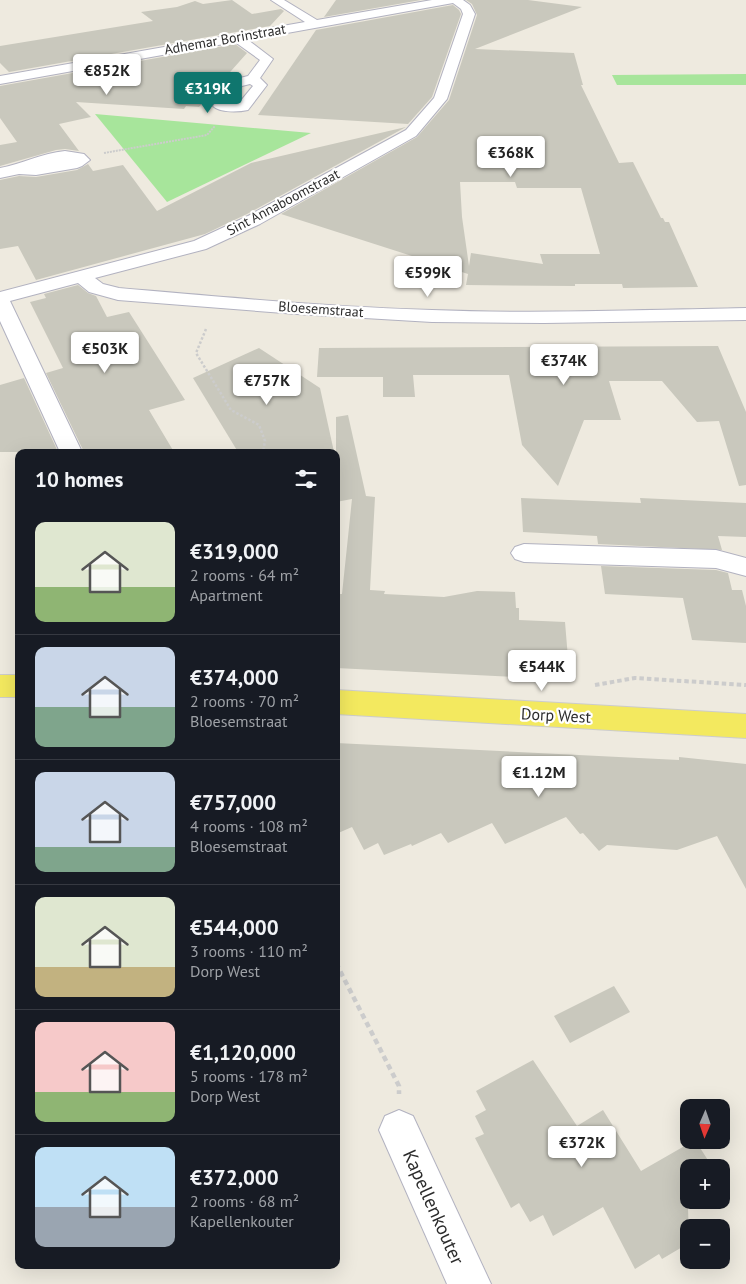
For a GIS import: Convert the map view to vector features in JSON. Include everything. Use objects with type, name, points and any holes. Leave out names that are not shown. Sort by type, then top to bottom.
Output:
[{"type":"main road","points":[[0,686],[15,686]]},
{"type":"main road","name":"Dorp West","points":[[340,702],[746,726]]},
{"type":"street","points":[[276,0],[314,24]]},
{"type":"street","name":"Adhemar Borinstraat","points":[[0,80],[451,0]]},
{"type":"street","name":"Sint Annaboomstraat","points":[[0,299],[200,245],[254,220],[411,132],[440,99],[464,29],[469,14],[466,7],[456,0]]},
{"type":"street","points":[[236,37],[267,59],[253,79],[237,83],[220,106],[243,108],[260,85],[253,79]]},
{"type":"street","points":[[0,173],[77,164],[82,160],[76,155]]},
{"type":"street","name":"Bloesemstraat","points":[[81,276],[96,288],[118,294],[343,311],[478,317],[746,314]]},
{"type":"street","points":[[0,299],[70,449]]},
{"type":"street","points":[[524,553],[716,559],[746,567]]},
{"type":"street","name":"Kapellenkouter","points":[[399,1130],[469,1284]]},
{"type":"path","points":[[76,155],[90,156],[130,150],[207,135],[232,107]]},
{"type":"path","points":[[206,329],[196,353],[231,410],[259,425],[266,441],[264,449]]},
{"type":"path","points":[[340,970],[398,1086],[399,1130]]},
{"type":"green space","points":[[746,74],[746,85],[617,85],[612,75]]},
{"type":"green space","points":[[95,114],[311,133],[167,202]]},
{"type":"building","points":[[232,0],[252,14],[281,9],[284,11],[270,26],[9,72],[0,63],[0,46],[153,21],[141,12],[177,7],[195,1],[203,4]]},
{"type":"building","points":[[336,0],[421,0],[324,17]]},
{"type":"building","points":[[466,0],[528,0],[582,7],[475,49],[574,53],[583,85],[581,85],[619,163],[633,162],[661,218],[665,222],[669,222],[698,287],[623,288],[622,284],[575,284],[575,286],[466,285],[468,274],[281,214],[417,137],[449,100],[477,15],[472,4]],"holes":[[[460,182],[515,182],[517,188],[581,188],[600,254],[540,254],[543,264],[471,253],[469,266],[462,217]]]},
{"type":"building","points":[[453,5],[461,14],[432,97],[408,124],[258,115],[316,30]]},
{"type":"building","points":[[235,44],[247,53],[199,107],[186,106],[184,109],[76,102],[91,117],[59,124],[79,151],[56,150],[0,166],[0,145],[17,142],[0,118],[0,86]]},
{"type":"building","points":[[406,127],[247,214],[205,234],[36,280],[18,246],[0,249],[0,180],[19,176],[36,177],[77,170],[88,164],[93,171],[123,165],[157,211],[251,163]]},
{"type":"building","points":[[78,285],[88,293],[96,296],[107,317],[129,312],[185,400],[149,410],[172,449],[83,449],[46,373],[63,368],[30,302],[46,298],[44,294]]},
{"type":"building","points":[[718,346],[746,412],[746,485],[739,486],[719,421],[697,422],[662,381],[609,381],[621,420],[584,420],[558,486],[522,445],[509,375],[413,375],[415,397],[383,397],[383,377],[317,377],[319,348]]},
{"type":"building","points":[[259,348],[320,388],[333,449],[236,449],[193,378]]},
{"type":"building","points":[[24,378],[57,449],[15,449],[15,452],[0,452],[0,385]]},
{"type":"building","points":[[348,415],[366,496],[375,497],[370,590],[385,591],[384,594],[444,597],[477,591],[515,592],[516,608],[519,608],[519,620],[565,622],[570,682],[535,681],[535,678],[340,668],[340,594],[342,594],[352,499],[340,501],[340,449],[336,449],[336,417]]},
{"type":"building","points":[[521,498],[641,503],[640,498],[746,503],[746,537],[718,536],[722,550],[598,544],[597,536],[523,532]]},
{"type":"building","points":[[601,566],[716,570],[728,573],[732,590],[742,590],[746,606],[746,643],[692,640],[683,598],[605,594]]},
{"type":"building","points":[[340,743],[679,760],[679,757],[746,764],[746,889],[717,836],[677,850],[607,845],[599,851],[583,833],[580,834],[566,817],[505,844],[492,823],[448,843],[441,833],[412,846],[411,844],[384,855],[378,843],[364,850],[352,827],[340,832]]},
{"type":"building","points":[[614,986],[630,1012],[570,1043],[554,1016]]},
{"type":"building","points":[[533,1060],[577,1126],[603,1110],[641,1171],[680,1149],[701,1149],[707,1159],[680,1159],[680,1209],[688,1209],[688,1219],[680,1219],[680,1248],[662,1259],[659,1254],[635,1269],[603,1207],[553,1236],[543,1215],[530,1222],[519,1203],[511,1208],[475,1138],[484,1134],[475,1116],[486,1110],[476,1091]]}]
